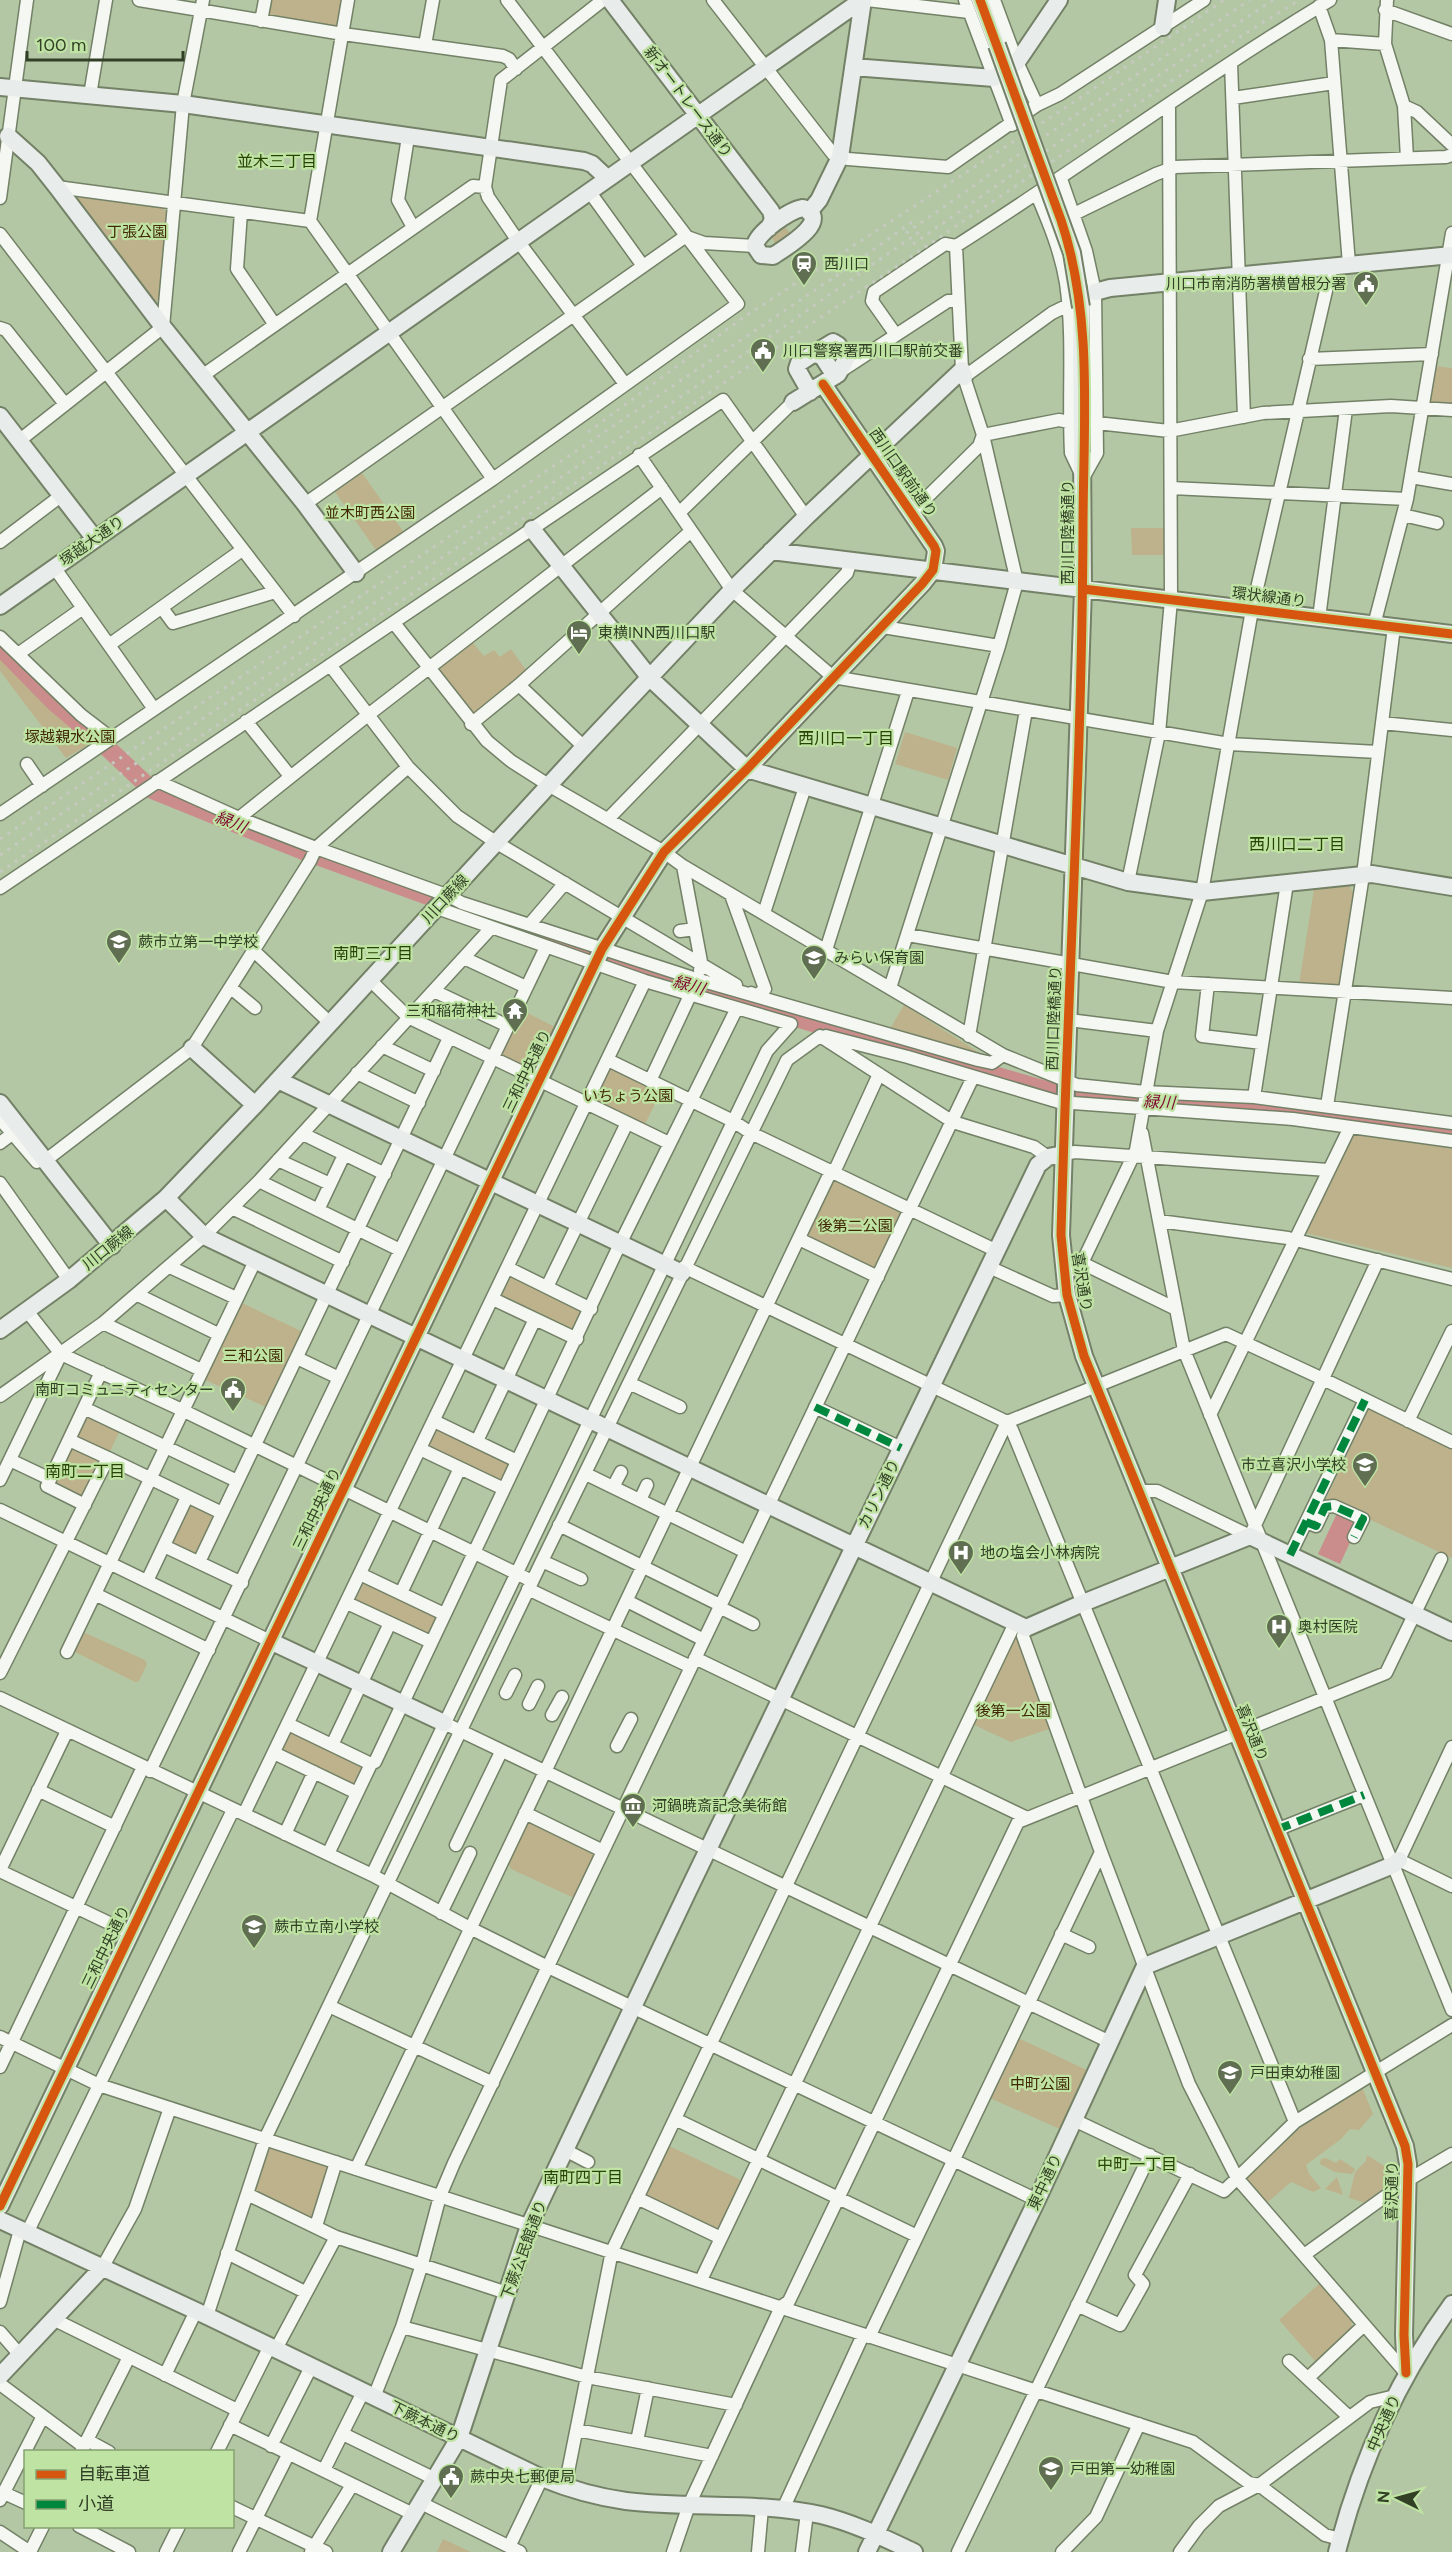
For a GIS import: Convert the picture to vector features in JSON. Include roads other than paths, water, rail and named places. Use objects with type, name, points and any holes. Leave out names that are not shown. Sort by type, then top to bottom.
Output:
[{"type":"street","points":[[0,198],[7,88],[27,0]]},
{"type":"street","points":[[90,95],[106,0]]},
{"type":"street","points":[[139,0],[202,6],[261,21],[503,56],[509,59],[516,69]]},
{"type":"street","points":[[261,21],[265,0]]},
{"type":"street","points":[[348,0],[309,221],[493,479]]},
{"type":"street","points":[[425,45],[433,0]]},
{"type":"street","points":[[0,814],[493,479],[738,304],[507,0]]},
{"type":"street","points":[[603,0],[501,80],[485,187],[488,197],[518,241],[625,384]]},
{"type":"street","name":"新オートレース通り","points":[[610,0],[773,214]]},
{"type":"street","points":[[809,212],[819,200],[840,157],[862,0]]},
{"type":"street","name":"塚越大通り","points":[[0,606],[862,0]]},
{"type":"street","points":[[867,0],[972,4],[994,78],[1012,124]]},
{"type":"street","points":[[994,0],[1017,62],[1037,105]]},
{"type":"street","points":[[853,68],[994,78],[1017,62],[1059,0]]},
{"type":"street","points":[[1163,27],[1167,0]]},
{"type":"street","points":[[718,2],[765,69],[827,149],[840,157],[948,167],[1037,105],[1060,94],[1204,0]]},
{"type":"street","points":[[896,335],[872,301],[874,292],[945,244],[956,246],[1037,195],[1231,63],[1325,3],[1335,83],[1349,264]]},
{"type":"street","name":"西川口陸橋通り","points":[[972,4],[997,45],[1072,253],[1083,478],[1083,589],[1066,1103]]},
{"type":"street","points":[[1407,158],[1404,106],[1385,44],[1386,5],[1452,34]]},
{"type":"street","points":[[20,440],[164,327],[183,104],[202,6]]},
{"type":"street","points":[[1331,40],[1385,44]]},
{"type":"street","points":[[1231,63],[1245,417]]},
{"type":"street","points":[[1233,98],[1335,83]]},
{"type":"street","points":[[7,88],[183,104],[584,161],[592,164],[607,178]]},
{"type":"street","points":[[1128,882],[1159,733],[1172,600],[1168,106]]},
{"type":"street","points":[[1404,106],[1417,112],[1452,145]]},
{"type":"street","points":[[4,133],[38,163],[202,376],[305,504],[356,573]]},
{"type":"street","points":[[408,137],[398,200],[413,227]]},
{"type":"street","points":[[1074,214],[1169,169],[1446,158],[1452,155]]},
{"type":"street","points":[[1061,179],[1086,250],[1095,292],[1097,453],[1083,478]]},
{"type":"street","points":[[202,376],[472,186],[485,187]]},
{"type":"street","points":[[57,187],[309,221]]},
{"type":"street","points":[[589,191],[643,266]]},
{"type":"street","points":[[1037,195],[1075,306],[1069,422],[1071,453],[1083,478]]},
{"type":"street","points":[[686,236],[704,243],[755,246],[764,257],[773,256],[806,233],[812,222],[809,212],[803,208],[773,214],[757,238],[755,246]]},
{"type":"street","points":[[241,212],[237,269],[275,325]]},
{"type":"street","points":[[1374,625],[1407,499],[1446,263],[1451,254],[1452,233]]},
{"type":"street","points":[[0,234],[294,616]]},
{"type":"street","points":[[305,504],[686,236]]},
{"type":"street","points":[[890,988],[999,646],[1017,582],[983,435],[963,373],[956,246]]},
{"type":"street","points":[[963,373],[1052,313],[1075,306],[1095,292],[1168,282],[1451,254]]},
{"type":"street","points":[[1064,1275],[1082,1263],[1133,1156],[1156,1031],[1202,892],[1252,610],[1332,265]]},
{"type":"street","points":[[679,513],[793,402],[827,385],[948,301],[958,301]]},
{"type":"street","points":[[0,328],[6,330],[65,404]]},
{"type":"street","name":"西川口駅前通り","points":[[827,385],[846,358],[838,345],[830,343],[799,363],[797,369],[827,385],[934,546],[936,551],[933,570]]},
{"type":"street","points":[[1309,359],[1432,354]]},
{"type":"street","name":"川口蕨線","points":[[0,1330],[112,1246],[166,1198],[732,590],[872,454],[963,373]]},
{"type":"street","points":[[0,888],[723,400],[806,517]]},
{"type":"street","points":[[1097,423],[1169,431],[1263,413],[1296,413],[1391,406],[1452,410]]},
{"type":"street","points":[[1319,618],[1337,496],[1346,409]]},
{"type":"street","points":[[0,416],[95,539]]},
{"type":"street","points":[[983,435],[1059,420],[1069,422]]},
{"type":"street","points":[[912,512],[980,446],[983,435]]},
{"type":"street","points":[[639,455],[732,590],[833,677],[1228,744],[1378,752]]},
{"type":"street","points":[[1411,477],[1452,484]]},
{"type":"street","points":[[239,818],[428,668],[662,488]]},
{"type":"street","points":[[1171,488],[1407,499]]},
{"type":"street","points":[[0,542],[62,495]]},
{"type":"street","points":[[1403,515],[1437,523]]},
{"type":"street","points":[[532,529],[650,678],[747,770],[1128,882],[1202,892],[1372,874],[1452,887]]},
{"type":"street","points":[[471,724],[519,685],[691,531]]},
{"type":"street","points":[[109,645],[242,550]]},
{"type":"street","name":"環状線通り","points":[[771,551],[1452,634]]},
{"type":"street","points":[[608,819],[847,573],[850,560]]},
{"type":"street","points":[[54,567],[154,709]]},
{"type":"street","name":"三和中央通り","points":[[0,2206],[599,956],[664,852],[747,770],[883,627],[933,570]]},
{"type":"street","points":[[162,608],[173,623],[274,592]]},
{"type":"street","points":[[18,654],[83,608]]},
{"type":"street","points":[[394,623],[471,724],[487,741],[511,760],[731,895],[1003,1055],[1077,1085],[1145,1092],[1254,1097],[1452,1123]]},
{"type":"street","points":[[883,627],[999,646]]},
{"type":"street","points":[[1327,1106],[1363,875],[1394,627]]},
{"type":"street","points":[[0,637],[81,715],[111,739]]},
{"type":"street","points":[[330,665],[408,767],[457,816],[497,843],[702,967],[756,996]]},
{"type":"street","points":[[519,685],[584,747]]},
{"type":"street","points":[[826,950],[908,691]]},
{"type":"street","points":[[969,1036],[1026,710]]},
{"type":"street","points":[[246,721],[290,776]]},
{"type":"street","points":[[1382,723],[1452,730]]},
{"type":"street","points":[[27,764],[42,786]]},
{"type":"street","points":[[46,1160],[192,1048],[316,848],[408,767]]},
{"type":"street","points":[[156,781],[239,818],[443,902],[491,928],[546,947],[599,956],[696,979],[978,1060],[992,1063],[1003,1055]]},
{"type":"street","points":[[764,913],[804,786]]},
{"type":"street","points":[[650,1081],[692,994],[702,967],[683,866]]},
{"type":"street","points":[[530,924],[565,883]]},
{"type":"street","points":[[1254,1097],[1287,883]]},
{"type":"street","points":[[731,895],[765,989],[756,996]]},
{"type":"street","points":[[372,1875],[733,1120],[767,1051],[791,1024],[645,981],[599,956],[530,924],[462,903],[443,902]]},
{"type":"street","points":[[0,1396],[103,1323],[204,1236],[303,1134],[491,928]]},
{"type":"street","points":[[680,931],[695,929]]},
{"type":"street","points":[[908,935],[1173,982],[1452,998]]},
{"type":"street","points":[[0,2067],[115,1827],[242,1583],[546,947]]},
{"type":"street","points":[[254,951],[330,1023]]},
{"type":"street","points":[[464,958],[526,987]]},
{"type":"street","points":[[370,981],[408,1017],[669,1143]]},
{"type":"street","points":[[0,2302],[3,2282],[23,2232],[238,1812],[274,1753],[645,981]]},
{"type":"street","points":[[1208,984],[1202,1036],[1262,1043]]},
{"type":"street","points":[[231,988],[255,1008]]},
{"type":"street","points":[[434,991],[508,1026]]},
{"type":"street","points":[[328,1854],[371,1764],[375,1761],[669,1143],[737,1008]]},
{"type":"street","points":[[1069,1020],[1156,1031]]},
{"type":"street","points":[[820,1036],[953,1122],[1056,1156],[1075,1152],[1329,1170]]},
{"type":"street","points":[[165,2375],[201,2313],[227,2253],[265,2139],[559,1525],[787,1060],[820,1036],[831,1036],[1066,1103],[1230,1113],[1350,1126],[1452,1141]]},
{"type":"street","points":[[199,1562],[449,1038]]},
{"type":"street","points":[[382,1046],[434,1071]]},
{"type":"street","points":[[192,1048],[255,1105]]},
{"type":"street","points":[[608,1060],[733,1120],[751,1132],[831,1172],[997,1251]]},
{"type":"street","points":[[357,1074],[419,1103]]},
{"type":"street","points":[[356,2169],[879,1074]]},
{"type":"street","points":[[324,2470],[343,2433],[369,2394],[402,2326],[422,2264],[440,2196],[493,2082],[973,1077]]},
{"type":"street","points":[[278,1080],[664,1265],[683,1270],[767,1307],[1007,1422],[1295,2122]]},
{"type":"street","points":[[0,1103],[51,1179],[60,1181]]},
{"type":"street","name":"喜沢通り","points":[[1066,1103],[1056,1156],[1064,1275],[1079,1341],[1304,1900],[1406,2146],[1408,2180],[1404,2335],[1406,2373]]},
{"type":"street","points":[[0,1119],[46,1160],[112,1246]]},
{"type":"street","points":[[547,1287],[627,1123]]},
{"type":"street","points":[[1140,1123],[1174,1308],[1184,1350],[1255,1534],[1364,1795],[1396,1863],[1452,2010]]},
{"type":"street","points":[[1210,1415],[1350,1126]]},
{"type":"street","points":[[0,1143],[19,1134]]},
{"type":"street","points":[[303,1134],[385,1174]]},
{"type":"street","points":[[318,1210],[344,1155]]},
{"type":"street","name":"カリン通り","points":[[707,1850],[1038,1165],[1056,1156]]},
{"type":"street","points":[[278,1160],[330,1184]]},
{"type":"street","points":[[259,1181],[400,1250]]},
{"type":"street","points":[[0,1183],[69,1280]]},
{"type":"street","points":[[166,1198],[204,1236],[1020,1626],[1101,1852],[1189,2084],[1237,2178],[1406,2373]]},
{"type":"street","points":[[232,1208],[343,1262]]},
{"type":"street","points":[[1159,1221],[1294,1239],[1452,1279]]},
{"type":"street","points":[[799,1239],[878,1277]]},
{"type":"street","points":[[701,2280],[943,1777],[1020,1626],[1255,1534],[1323,1378],[1378,1260]]},
{"type":"street","points":[[67,1652],[255,1261]]},
{"type":"street","points":[[1082,1263],[1174,1308]]},
{"type":"street","points":[[170,1267],[236,1298]]},
{"type":"street","points":[[989,1267],[1053,1296],[1067,1295]]},
{"type":"street","points":[[508,1268],[591,1309]]},
{"type":"street","points":[[138,1295],[218,1334]]},
{"type":"street","points":[[493,1299],[577,1339]]},
{"type":"street","points":[[27,1311],[61,1354],[182,1410],[517,1573],[530,1585],[613,1629],[780,1700],[1027,1818]]},
{"type":"street","points":[[477,1441],[535,1319]]},
{"type":"street","points":[[103,1323],[201,1370]]},
{"type":"street","points":[[1408,1421],[1452,1330]]},
{"type":"street","points":[[565,2487],[612,2251],[1007,1422],[1226,1334],[1323,1378],[1452,1442]]},
{"type":"street","points":[[0,1480],[61,1354]]},
{"type":"street","points":[[297,1358],[339,1378]]},
{"type":"street","points":[[85,1505],[47,1486],[101,1372]]},
{"type":"street","points":[[629,1383],[680,1407]]},
{"type":"street","points":[[1290,1555],[1365,1400]]},
{"type":"street","points":[[815,1407],[901,1448]]},
{"type":"street","points":[[84,1408],[237,1481]]},
{"type":"street","points":[[434,1420],[518,1461]]},
{"type":"street","points":[[69,1440],[222,1513]]},
{"type":"street","points":[[420,1449],[504,1489]]},
{"type":"street","points":[[0,1673],[64,1541],[70,1537],[108,1458]]},
{"type":"street","points":[[10,1460],[50,1479]]},
{"type":"street","points":[[401,1593],[460,1468]]},
{"type":"street","points":[[614,1487],[621,1472]]},
{"type":"street","points":[[586,1474],[746,1552]]},
{"type":"street","points":[[640,1500],[647,1485]]},
{"type":"street","points":[[1139,1491],[1157,1491],[1255,1534],[1290,1555],[1452,1632]]},
{"type":"street","points":[[147,1581],[187,1497]]},
{"type":"street","points":[[1306,1522],[1316,1526],[1325,1507],[1334,1506],[1363,1519],[1354,1537]]},
{"type":"street","points":[[0,1510],[544,1773],[1110,2042]]},
{"type":"street","points":[[559,1525],[644,1566],[753,1624]]},
{"type":"street","points":[[164,1546],[242,1583]]},
{"type":"street","points":[[673,2552],[689,2505],[781,2307],[789,2301],[1018,1822],[1386,1673],[1441,1559]]},
{"type":"street","points":[[542,1561],[580,1579]]},
{"type":"street","points":[[360,1574],[444,1614]]},
{"type":"street","points":[[95,1594],[209,1650]]},
{"type":"street","points":[[627,1601],[704,1640]]},
{"type":"street","points":[[347,1603],[431,1642]]},
{"type":"street","points":[[332,1745],[390,1623]]},
{"type":"street","points":[[506,1693],[515,1675]]},
{"type":"street","points":[[529,1704],[538,1686]]},
{"type":"street","points":[[552,1715],[562,1697]]},
{"type":"street","points":[[0,1698],[372,1875],[548,1967],[1037,2200]]},
{"type":"street","points":[[617,1746],[631,1719]]},
{"type":"street","points":[[288,1724],[371,1764]]},
{"type":"street","points":[[67,1731],[0,1871],[130,1933]]},
{"type":"street","points":[[1145,1966],[1396,1863],[1452,1747]]},
{"type":"street","points":[[456,1845],[501,1752]]},
{"type":"street","points":[[274,1753],[357,1792]]},
{"type":"street","points":[[285,1834],[314,1772]]},
{"type":"street","points":[[38,1790],[115,1827]]},
{"type":"street","points":[[1276,1830],[1364,1795]]},
{"type":"street","points":[[525,1813],[603,1851]]},
{"type":"street","name":"下蕨公民館通り","points":[[391,2552],[459,2438],[529,2226],[707,1850]]},
{"type":"street","points":[[783,2509],[1101,1852]]},
{"type":"street","points":[[441,1913],[470,1853]]},
{"type":"street","points":[[1396,1863],[1452,1886]]},
{"type":"street","points":[[1061,1935],[1089,1947]]},
{"type":"street","name":"東中通り","points":[[867,2552],[1037,2200],[1145,1966]]},
{"type":"street","points":[[329,2006],[493,2082]]},
{"type":"street","points":[[1074,2120],[1224,2191],[1295,2122],[1452,2025]]},
{"type":"street","points":[[0,2037],[99,2085],[1193,2442],[1249,2483],[1259,2485],[1339,2545]]},
{"type":"street","points":[[0,2376],[102,2268],[135,2209],[170,2108]]},
{"type":"street","points":[[675,2119],[917,2236]]},
{"type":"street","points":[[565,2150],[588,2162]]},
{"type":"street","points":[[1304,2255],[1408,2180],[1452,2154]]},
{"type":"street","points":[[958,2552],[1150,2155]]},
{"type":"street","points":[[316,2226],[336,2162]]},
{"type":"street","points":[[1077,2305],[1120,2325],[1143,2284],[1135,2275],[1190,2174]]},
{"type":"street","points":[[247,2194],[336,2237],[507,2293]]},
{"type":"street","points":[[637,2198],[721,2238]]},
{"type":"street","name":"下蕨本通り","points":[[0,2220],[565,2487],[625,2501],[783,2509],[807,2513],[843,2521],[914,2552]]},
{"type":"street","points":[[218,2450],[237,2410],[336,2237]]},
{"type":"street","points":[[227,2253],[305,2292]]},
{"type":"street","name":"中央通り","points":[[1339,2545],[1362,2475],[1395,2396],[1406,2373],[1452,2304]]},
{"type":"street","points":[[55,2320],[237,2410]]},
{"type":"street","points":[[402,2326],[587,2377],[736,2405]]},
{"type":"street","points":[[1308,2378],[1364,2326]]},
{"type":"street","points":[[0,2332],[20,2355]]},
{"type":"street","points":[[84,2446],[129,2357]]},
{"type":"street","points":[[1289,2361],[1349,2417]]},
{"type":"street","points":[[271,2446],[311,2367]]},
{"type":"street","points":[[0,2384],[84,2446],[104,2450]]},
{"type":"street","points":[[638,2441],[648,2388]]},
{"type":"street","points":[[1180,2552],[1199,2526],[1219,2506],[1259,2485],[1370,2402],[1395,2396]]},
{"type":"street","points":[[26,2450],[43,2416]]},
{"type":"street","points":[[1062,2552],[1096,2517],[1138,2424]]},
{"type":"street","points":[[230,2426],[352,2485],[416,2508],[514,2549],[542,2478]]},
{"type":"street","points":[[577,2430],[712,2456]]},
{"type":"street","points":[[343,2433],[434,2478]]},
{"type":"street","points":[[24,2453],[2,2496],[24,2502]]},
{"type":"street","points":[[239,2552],[288,2455]]},
{"type":"street","points":[[234,2508],[317,2550],[352,2485]]},
{"type":"street","points":[[758,2552],[762,2508]]},
{"type":"street","points":[[802,2552],[807,2513]]},
{"type":"street","points":[[0,2532],[30,2552],[42,2528]]},
{"type":"street","points":[[84,2528],[129,2552]]},
{"type":"street","points":[[166,2552],[178,2528]]},
{"type":"waterway","name":"緑川","points":[[0,647],[54,702],[98,739],[152,790],[303,851],[612,962],[809,1022],[1053,1092],[1081,1097],[1266,1108],[1452,1131]]},
{"type":"railway","points":[[588,432],[744,317],[1071,104],[1224,0]]},
{"type":"railway","points":[[906,233],[1077,114],[1250,0]]},
{"type":"railway","points":[[913,244],[1085,124],[1273,0]]},
{"type":"railway","points":[[0,872],[1200,62],[1299,0]]},
{"type":"railway","points":[[0,839],[839,274],[912,222]]},
{"type":"railway","points":[[0,855],[762,342],[919,232]]},
{"type":"place","name":"西川口","points":[[804,287]]},
{"type":"place","name":"川口市南消防署横曽根分署","points":[[1366,307]]},
{"type":"place","name":"川口警察署西川口駅前交番","points":[[763,374]]},
{"type":"place","name":"東横INN西川口駅","points":[[579,656]]},
{"type":"place","name":"蕨市立第一中学校","points":[[119,965]]},
{"type":"place","name":"みらい保育園","points":[[814,981]]},
{"type":"place","name":"三和稲荷神社","points":[[515,1034]]},
{"type":"place","name":"南町コミュニティセンター","points":[[233,1413]]},
{"type":"place","name":"市立喜沢小学校","points":[[1365,1488]]},
{"type":"place","name":"地の塩会小林病院","points":[[961,1576]]},
{"type":"place","name":"奥村医院","points":[[1279,1650]]},
{"type":"place","name":"河鍋暁斎記念美術館","points":[[633,1829]]},
{"type":"place","name":"蕨市立南小学校","points":[[254,1950]]},
{"type":"place","name":"戸田東幼稚園","points":[[1230,2096]]},
{"type":"place","name":"戸田第一幼稚園","points":[[1051,2492]]},
{"type":"place","name":"蕨中央七郵便局","points":[[451,2500]]},
{"type":"district","name":"並木三丁目","points":[[277,161]]},
{"type":"district","name":"西川口一丁目","points":[[846,738]]},
{"type":"district","name":"西川口二丁目","points":[[1297,844]]},
{"type":"district","name":"南町三丁目","points":[[373,953]]},
{"type":"district","name":"南町二丁目","points":[[85,1471]]},
{"type":"district","name":"中町一丁目","points":[[1137,2164]]},
{"type":"district","name":"南町四丁目","points":[[583,2177]]},
{"type":"park label","name":"丁張公園","points":[[137,232]]},
{"type":"park label","name":"並木町西公園","points":[[370,513]]},
{"type":"park label","name":"塚越親水公園","points":[[70,737]]},
{"type":"park label","name":"いちょう公園","points":[[628,1096]]},
{"type":"park label","name":"後第二公園","points":[[855,1226]]},
{"type":"park label","name":"三和公園","points":[[253,1356]]},
{"type":"park label","name":"後第一公園","points":[[1013,1711]]},
{"type":"park label","name":"中町公園","points":[[1040,2084]]}]
